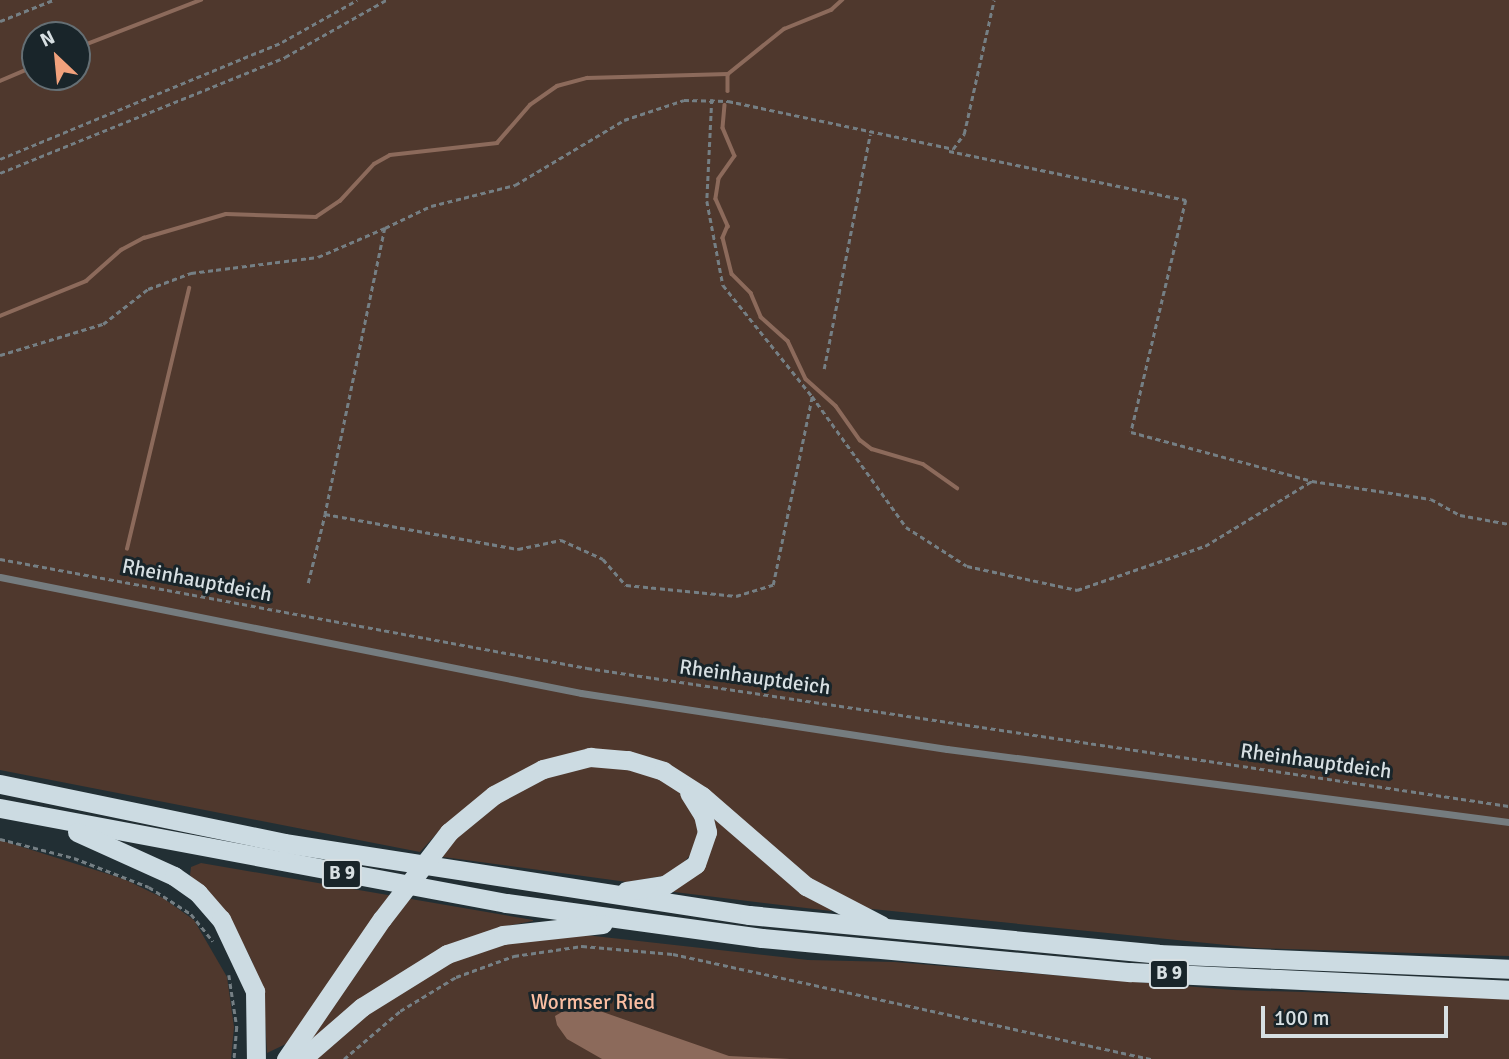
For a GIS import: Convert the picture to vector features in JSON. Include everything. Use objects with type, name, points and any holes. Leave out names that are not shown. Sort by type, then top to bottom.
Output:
[{"type":"highway","points":[[286,1059],[382,919],[449,832],[507,787],[571,761],[628,760],[682,783],[710,802],[806,886],[893,932]]},
{"type":"highway","points":[[590,894],[665,886],[696,864],[705,842],[706,823],[682,783]]},
{"type":"highway","name":"B 9","points":[[0,784],[284,844],[590,894],[893,932],[1158,954],[1509,969]]},
{"type":"highway","name":"B 9","points":[[0,808],[47,819],[506,903],[816,944],[1130,972],[1509,990]]},
{"type":"highway","points":[[47,819],[160,868],[209,904],[232,937],[252,981],[258,1012],[256,1059]]},
{"type":"highway","points":[[302,1059],[386,990],[469,945],[518,932],[637,921]]},
{"type":"lane","points":[[0,577],[581,693],[934,747],[1509,821]]},
{"type":"path","points":[[0,22],[53,0]]},
{"type":"path","points":[[0,159],[282,42],[357,0]]},
{"type":"path","points":[[0,173],[285,58],[386,0]]},
{"type":"path","points":[[949,151],[964,134],[993,0]]},
{"type":"path","points":[[712,99],[707,201],[723,285],[812,396],[906,527],[967,566],[1077,590],[1205,545],[1312,481]]},
{"type":"path","points":[[0,355],[103,324],[148,289],[191,273],[318,257],[444,202],[515,185],[638,113],[684,100],[712,99],[1186,200],[1131,432],[1312,481],[1431,499],[1460,515],[1509,524]]},
{"type":"path","points":[[824,369],[870,134]]},
{"type":"path","points":[[308,583],[326,514],[385,228]]},
{"type":"path","points":[[326,514],[517,549],[561,540],[603,559],[626,585],[736,596],[773,586],[812,396]]},
{"type":"path","name":"Rheinhauptdeich","points":[[0,559],[587,668],[1509,806]]},
{"type":"path","points":[[0,839],[74,858],[149,887],[191,914],[218,949]]},
{"type":"path","points":[[344,1059],[400,1011],[456,977],[514,956],[582,946],[673,954],[1152,1059]]},
{"type":"path","points":[[228,972],[237,1027],[234,1059]]},
{"type":"green space","points":[[0,0],[1509,0],[1509,956],[1256,948],[862,908],[819,886],[715,797],[589,752],[440,830],[420,852],[0,770]]},
{"type":"green space","points":[[581,764],[627,765],[677,787],[699,824],[697,847],[674,874],[627,882],[436,856],[510,792]]},
{"type":"green space","points":[[709,814],[832,909],[831,911],[666,891],[680,885]]},
{"type":"green space","points":[[0,840],[124,879],[163,898],[194,920],[227,977],[234,1027],[231,1059],[0,1059]]},
{"type":"green space","points":[[201,863],[533,921],[506,926],[297,1058],[288,1043],[267,1053],[264,1002],[252,961],[239,936],[190,875],[191,867]]},
{"type":"green space","name":"Wormser Ried","points":[[585,935],[808,960],[895,962],[1233,990],[1509,998],[1509,1059],[316,1059],[386,998],[453,960],[511,941]]},
{"type":"shaded area","points":[[577,1003],[729,1056],[790,1059],[602,1059],[567,1039],[557,1025],[555,1016]]},
{"type":"waterway","points":[[91,43],[201,0]]},
{"type":"waterway","points":[[0,316],[86,281],[121,250],[144,238],[226,214],[316,217],[340,201],[374,164],[390,155],[497,143],[530,105],[557,86],[587,78],[728,74],[784,29],[831,10],[842,0]]},
{"type":"waterway","points":[[0,81],[21,72]]},
{"type":"waterway","points":[[728,75],[728,91]]},
{"type":"waterway","points":[[725,105],[723,128],[735,156],[719,179],[716,199],[728,226],[723,238],[732,274],[751,293],[761,317],[788,341],[806,379],[836,406],[860,440],[872,449],[923,464],[957,488]]},
{"type":"waterway","points":[[127,549],[189,288]]}]
